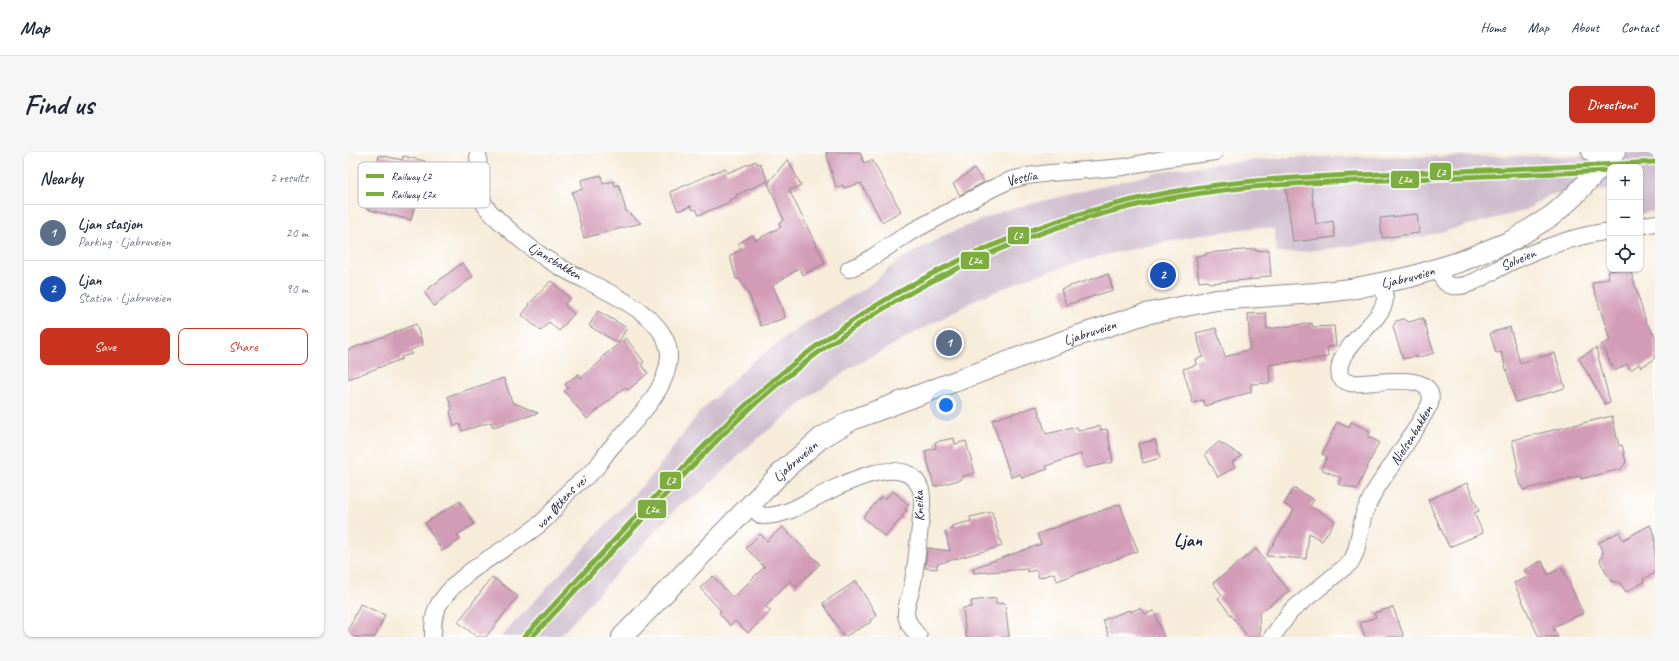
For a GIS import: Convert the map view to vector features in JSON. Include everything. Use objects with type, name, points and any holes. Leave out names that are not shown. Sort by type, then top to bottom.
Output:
[{"type":"street","name":"Ljansbakken","points":[[478,152],[478,162]]},
{"type":"street","name":"Vestlia","points":[[849,269],[865,262],[909,233],[995,186],[1011,180],[1027,176],[1124,166],[1215,152]]},
{"type":"street","name":"Ljabruveien","points":[[622,637],[749,506],[803,453],[821,438],[842,425],[878,410],[1086,333],[1145,314],[1200,302],[1241,297],[1328,292],[1381,284],[1438,268],[1496,248],[1540,224],[1564,205],[1603,156]]},
{"type":"street","name":"Ljansbakken","points":[[486,208],[519,239],[558,267],[601,287],[640,312],[656,326],[666,339],[667,347]]},
{"type":"street","points":[[1643,225],[1655,223]]},
{"type":"street","name":"Solveien","points":[[1438,268],[1442,279],[1447,284],[1453,286],[1463,285],[1476,280],[1510,262],[1546,247],[1585,235],[1607,231]]},
{"type":"street","name":"Nielsenbakken","points":[[1272,637],[1290,611],[1351,562],[1356,552],[1364,513],[1374,492],[1415,430],[1430,404],[1431,400],[1429,391],[1422,384],[1416,382],[1408,380],[1350,383],[1343,381],[1340,377],[1339,368],[1345,353],[1379,312],[1383,305],[1385,298],[1381,284]]},
{"type":"street","name":"von Øtkens vei","points":[[433,637],[433,622],[438,605],[458,582],[483,562],[538,525],[553,513],[568,492],[595,469],[608,451],[640,416],[658,389],[666,372],[669,356],[667,347]]},
{"type":"street","name":"Kneika","points":[[749,506],[762,516],[773,515],[790,510],[849,482],[880,471],[892,470],[903,472],[911,477],[918,484],[922,493],[922,512],[917,557],[906,614],[909,624],[919,637]]},
{"type":"shaded area","points":[[1655,152],[1655,211],[1643,213],[1643,164],[1607,164],[1607,190],[1549,195],[1524,211],[1421,237],[1301,252],[1277,253],[1274,229],[1258,227],[1205,234],[1104,255],[1033,276],[977,299],[849,369],[816,392],[751,444],[697,496],[681,503],[559,637],[501,637],[654,473],[699,413],[752,362],[804,324],[867,287],[899,260],[947,234],[1003,211],[1156,173],[1221,163],[1295,157],[1582,156]]},
{"type":"building","points":[[826,152],[860,152],[864,163],[872,160],[901,211],[882,222],[861,183],[844,188],[843,185],[836,188]]},
{"type":"building","points":[[379,155],[402,160],[403,156],[425,161],[425,162],[377,162]]},
{"type":"building","points":[[788,159],[801,186],[789,190],[825,263],[803,275],[800,268],[773,285],[785,318],[761,326],[749,295],[739,279],[736,279],[730,256],[742,249],[738,244],[752,235],[756,240],[781,227],[779,223],[784,220],[768,183]]},
{"type":"building","points":[[756,161],[757,164],[760,163],[768,181],[736,195],[737,197],[729,200],[730,202],[699,215],[696,209],[693,210],[691,206],[678,211],[670,192],[725,168],[727,173]]},
{"type":"building","points":[[974,169],[984,182],[960,195],[953,184]]},
{"type":"building","points":[[601,175],[603,184],[614,181],[615,186],[619,185],[626,211],[641,223],[584,238],[572,192],[583,189],[581,180]]},
{"type":"building","points":[[1311,185],[1316,224],[1333,221],[1335,237],[1293,242],[1286,189]]},
{"type":"building","points":[[366,208],[414,208],[411,220]]},
{"type":"building","points":[[1417,214],[1419,233],[1382,238],[1380,218]]},
{"type":"building","points":[[1256,249],[1256,251],[1269,250],[1271,276],[1259,277],[1259,279],[1209,283],[1208,281],[1199,282],[1196,256],[1206,255],[1206,253]]},
{"type":"building","points":[[462,263],[473,277],[434,306],[424,292]]},
{"type":"building","points":[[1607,272],[1631,272],[1646,322],[1655,336],[1655,359],[1641,367],[1639,364],[1631,370],[1627,364],[1615,371],[1601,345],[1610,340],[1592,283],[1609,278]]},
{"type":"building","points":[[1108,274],[1113,290],[1066,305],[1061,289]]},
{"type":"building","points":[[551,281],[570,298],[564,305],[574,314],[559,331],[549,322],[541,331],[522,315],[530,305],[529,304]]},
{"type":"building","points":[[598,311],[627,328],[618,343],[589,326]]},
{"type":"building","points":[[1266,313],[1267,329],[1312,323],[1313,327],[1334,326],[1336,346],[1327,347],[1328,357],[1269,365],[1270,383],[1251,384],[1251,392],[1205,406],[1203,400],[1193,403],[1183,369],[1196,365],[1195,359],[1203,357],[1196,333],[1216,328],[1225,357],[1250,349],[1248,314]]},
{"type":"building","points":[[1423,318],[1434,353],[1416,358],[1416,356],[1403,359],[1393,327],[1396,321],[1404,319],[1409,322]]},
{"type":"building","points":[[416,324],[423,345],[410,350],[412,354],[401,357],[402,359],[348,379],[348,350]]},
{"type":"building","points":[[1510,327],[1520,363],[1555,353],[1565,388],[1516,402],[1501,352],[1496,353],[1490,333]]},
{"type":"building","points":[[626,338],[644,362],[641,364],[648,373],[628,390],[625,387],[587,419],[564,391],[568,388],[565,384],[578,374],[581,378],[602,360],[602,357]]},
{"type":"building","points":[[1596,348],[1610,402],[1605,404],[1579,358]]},
{"type":"building","points":[[504,378],[512,402],[538,413],[493,427],[491,422],[462,431],[460,424],[454,426],[448,396]]},
{"type":"building","points":[[1037,406],[1046,434],[1077,427],[1078,431],[1100,426],[1101,430],[1107,429],[1113,462],[1086,468],[1081,454],[1046,466],[1048,469],[1022,478],[1021,474],[1011,477],[992,420]]},
{"type":"building","points":[[1612,416],[1619,446],[1622,445],[1626,462],[1621,469],[1581,479],[1580,476],[1523,490],[1522,485],[1520,486],[1516,470],[1518,468],[1512,440]]},
{"type":"building","points":[[1337,422],[1349,428],[1351,422],[1370,431],[1368,437],[1379,442],[1357,489],[1338,484],[1341,478],[1321,469],[1327,457],[1322,454]]},
{"type":"building","points":[[954,438],[955,444],[966,441],[975,473],[961,477],[962,479],[934,487],[925,451],[936,448],[935,442]]},
{"type":"building","points":[[1155,440],[1160,458],[1143,463],[1138,444]]},
{"type":"building","points":[[1219,442],[1242,456],[1232,462],[1235,467],[1218,477],[1205,454]]},
{"type":"building","points":[[1467,483],[1479,511],[1474,513],[1483,533],[1449,547],[1428,500]]},
{"type":"building","points":[[1294,488],[1314,500],[1310,506],[1335,521],[1322,541],[1309,533],[1306,559],[1266,556],[1294,510],[1284,504]]},
{"type":"building","points":[[893,491],[909,505],[905,509],[907,510],[902,516],[903,517],[885,537],[863,517],[882,496],[885,499]]},
{"type":"building","points":[[460,501],[474,524],[457,535],[460,540],[442,551],[425,523]]},
{"type":"building","points":[[1120,504],[1138,551],[1057,581],[1054,573],[1039,578],[1036,570],[1028,572],[1027,569],[974,573],[973,568],[1041,544],[1037,534]]},
{"type":"building","points":[[992,512],[1002,546],[937,564],[937,569],[925,568],[927,548],[950,551],[945,531],[952,529],[951,526],[971,521],[970,517]]},
{"type":"building","points":[[1650,525],[1655,535],[1655,573],[1643,579],[1644,582],[1626,592],[1620,583],[1611,581],[1600,561],[1603,552],[1598,543],[1619,532],[1623,540]]},
{"type":"building","points":[[782,527],[820,564],[796,587],[790,581],[765,606],[771,611],[748,633],[735,621],[730,625],[719,613],[721,611],[700,588],[713,576],[733,598],[764,567],[746,548],[760,534],[767,541]]},
{"type":"building","points":[[1256,549],[1289,591],[1259,613],[1260,637],[1248,637],[1218,598],[1222,595],[1213,583]]},
{"type":"building","points":[[1542,561],[1548,575],[1562,568],[1583,613],[1553,627],[1558,637],[1539,637],[1514,583],[1528,577],[1524,570]]},
{"type":"building","points":[[492,577],[518,596],[486,637],[477,637],[458,622]]},
{"type":"building","points":[[856,581],[877,616],[870,620],[871,622],[844,637],[823,603]]},
{"type":"building","points":[[996,598],[996,604],[1005,603],[1009,637],[966,637],[963,608],[972,607],[971,601]]},
{"type":"building","points":[[360,604],[385,615],[375,637],[348,637],[348,631]]},
{"type":"building","points":[[1393,607],[1404,637],[1365,637],[1360,623],[1376,617],[1374,613]]},
{"type":"building","points":[[1140,608],[1144,614],[1154,611],[1164,637],[1109,637],[1103,620],[1129,610],[1130,612]]},
{"type":"rail line","name":"L2","points":[[524,637],[699,451],[748,403],[782,373],[825,340],[916,282],[1015,236],[1066,218],[1118,203],[1200,187],[1315,177],[1655,162]]},
{"type":"rail line","name":"L2x","points":[[532,637],[703,455],[752,406],[788,376],[875,314],[921,287],[969,263],[1018,242],[1068,224],[1119,209],[1171,198],[1225,190],[1306,183],[1607,171]]},
{"type":"place","name":"Ljan","points":[[1163,275]]},
{"type":"place","name":"Ljan stasjon","points":[[949,343]]},
{"type":"district","name":"Ljan","points":[[1188,540]]}]
